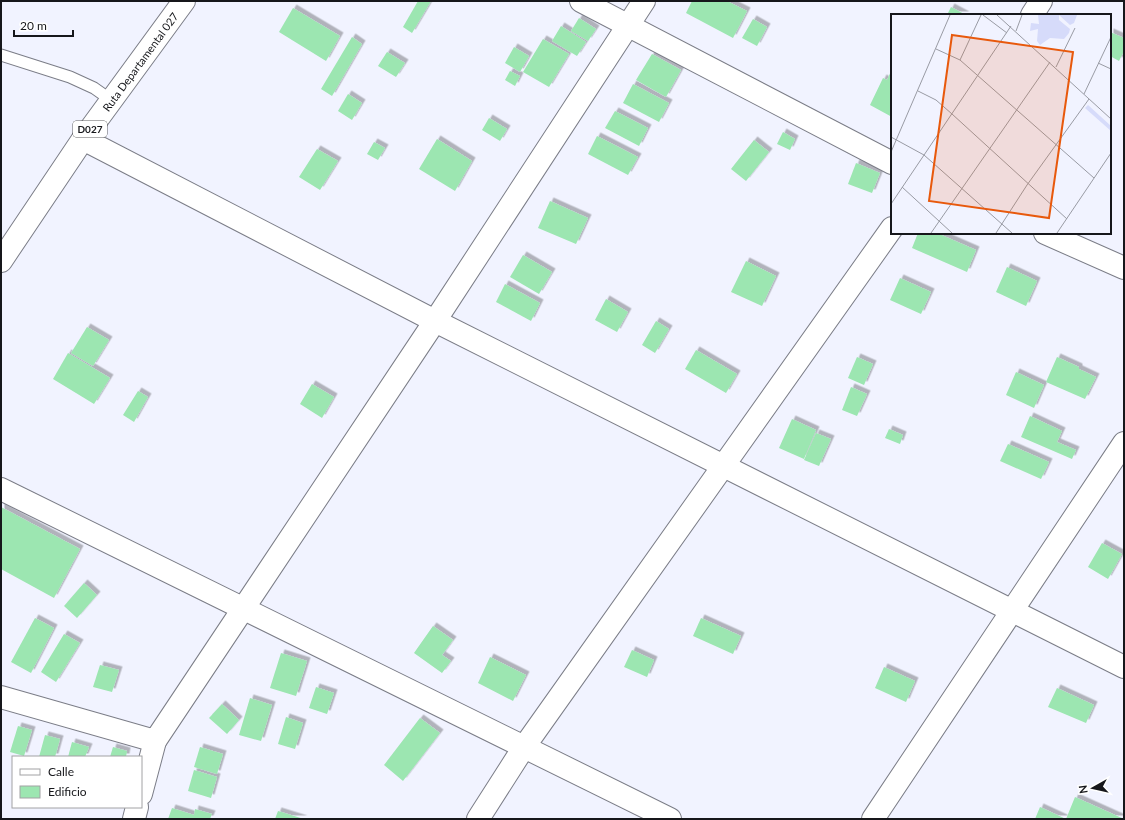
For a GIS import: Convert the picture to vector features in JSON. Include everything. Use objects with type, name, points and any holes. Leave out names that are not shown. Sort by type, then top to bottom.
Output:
[{"type":"street","name":"Ruta Departamental 027","points":[[1,261],[83,139],[184,1]]},
{"type":"street","points":[[582,1],[891,162]]},
{"type":"street","points":[[142,790],[155,741],[435,320],[644,1]]},
{"type":"street","points":[[1033,14],[1041,1]]},
{"type":"street","points":[[83,139],[435,320],[1124,667]]},
{"type":"street","points":[[478,819],[524,747],[891,229]]},
{"type":"street","points":[[1047,234],[1124,268]]},
{"type":"street","points":[[873,819],[1124,443]]},
{"type":"street","points":[[1,489],[670,819]]},
{"type":"street","points":[[1,697],[155,741]]},
{"type":"street","points":[[134,819],[137,808]]},
{"type":"lane","points":[[1,55],[70,77],[94,88],[111,100]]},
{"type":"building","points":[[418,1],[431,1],[412,33],[403,27]]},
{"type":"building","points":[[692,1],[727,1],[747,11],[733,38],[686,13]]},
{"type":"building","points":[[951,7],[964,14],[948,14]]},
{"type":"building","points":[[293,8],[340,36],[326,61],[279,32]]},
{"type":"building","points":[[579,18],[596,29],[588,41],[571,31]]},
{"type":"building","points":[[753,19],[767,27],[757,46],[742,38]]},
{"type":"building","points":[[561,26],[586,42],[577,56],[552,41]]},
{"type":"building","points":[[1111,32],[1124,38],[1124,51],[1119,61],[1111,57]]},
{"type":"building","points":[[352,37],[362,44],[332,96],[321,89]]},
{"type":"building","points":[[543,39],[569,54],[549,87],[523,72]]},
{"type":"building","points":[[514,47],[529,56],[520,72],[505,63]]},
{"type":"building","points":[[387,52],[405,63],[396,77],[378,66]]},
{"type":"building","points":[[652,54],[681,70],[666,97],[636,80]]},
{"type":"building","points":[[510,71],[520,76],[515,86],[505,80]]},
{"type":"building","points":[[891,71],[891,116],[870,105],[883,78],[887,80]]},
{"type":"building","points":[[633,84],[669,103],[659,122],[623,103]]},
{"type":"building","points":[[348,94],[362,103],[352,120],[338,111]]},
{"type":"building","points":[[615,111],[648,128],[639,146],[605,128]]},
{"type":"building","points":[[489,118],[507,129],[500,141],[482,130]]},
{"type":"building","points":[[783,132],[795,139],[790,150],[777,144]]},
{"type":"building","points":[[597,136],[638,157],[628,175],[588,154]]},
{"type":"building","points":[[437,139],[472,161],[455,191],[419,169]]},
{"type":"building","points":[[754,140],[769,152],[746,181],[731,169]]},
{"type":"building","points":[[374,142],[385,148],[378,160],[367,154]]},
{"type":"building","points":[[317,149],[338,161],[320,190],[299,177]]},
{"type":"building","points":[[856,163],[880,173],[872,193],[848,184]]},
{"type":"building","points":[[550,201],[588,218],[576,244],[538,228]]},
{"type":"building","points":[[918,234],[939,234],[976,250],[967,272],[912,248]]},
{"type":"building","points":[[523,255],[552,272],[539,294],[510,277]]},
{"type":"building","points":[[746,261],[776,276],[762,306],[731,292]]},
{"type":"building","points":[[1007,267],[1037,281],[1026,306],[996,292]]},
{"type":"building","points":[[900,278],[931,292],[921,314],[890,300]]},
{"type":"building","points":[[505,284],[540,303],[531,321],[496,302]]},
{"type":"building","points":[[606,299],[628,312],[617,332],[595,320]]},
{"type":"building","points":[[656,321],[669,329],[655,353],[642,345]]},
{"type":"building","points":[[87,327],[109,340],[93,366],[71,353]]},
{"type":"building","points":[[696,350],[737,374],[726,393],[685,369]]},
{"type":"building","points":[[68,353],[110,378],[94,404],[53,379]]},
{"type":"building","points":[[857,357],[873,364],[864,385],[848,378]]},
{"type":"building","points":[[1057,357],[1096,377],[1085,399],[1046,382]]},
{"type":"building","points":[[1016,372],[1044,385],[1034,408],[1006,395]]},
{"type":"building","points":[[312,384],[334,397],[322,418],[300,404]]},
{"type":"building","points":[[851,387],[867,394],[857,416],[842,410]]},
{"type":"building","points":[[138,391],[148,397],[134,422],[123,415]]},
{"type":"building","points":[[1030,416],[1062,431],[1057,442],[1076,450],[1072,459],[1021,437]]},
{"type":"building","points":[[792,419],[816,430],[804,459],[779,448]]},
{"type":"building","points":[[889,429],[903,435],[900,444],[885,438]]},
{"type":"building","points":[[816,433],[831,439],[819,466],[804,460]]},
{"type":"building","points":[[1008,444],[1049,462],[1041,479],[1000,461]]},
{"type":"building","points":[[1,507],[80,549],[54,598],[1,569]]},
{"type":"building","points":[[1102,543],[1122,554],[1108,579],[1088,567]]},
{"type":"building","points":[[84,583],[97,595],[77,618],[64,606]]},
{"type":"building","points":[[35,618],[54,628],[31,673],[11,662]]},
{"type":"building","points":[[701,618],[741,636],[733,654],[693,636]]},
{"type":"building","points":[[433,626],[453,640],[442,655],[451,661],[442,673],[414,653]]},
{"type":"building","points":[[64,634],[80,643],[56,682],[41,672]]},
{"type":"building","points":[[632,650],[654,660],[647,677],[624,667]]},
{"type":"building","points":[[281,653],[307,661],[296,696],[270,688]]},
{"type":"building","points":[[490,657],[526,675],[513,701],[478,683]]},
{"type":"building","points":[[100,665],[119,670],[112,692],[93,687]]},
{"type":"building","points":[[884,667],[915,681],[906,702],[875,688]]},
{"type":"building","points":[[316,687],[334,693],[327,714],[309,708]]},
{"type":"building","points":[[1057,688],[1094,705],[1086,723],[1048,707]]},
{"type":"building","points":[[250,698],[272,705],[261,741],[239,735]]},
{"type":"building","points":[[222,704],[239,720],[227,734],[209,718]]},
{"type":"building","points":[[286,717],[303,723],[295,749],[278,744]]},
{"type":"building","points":[[420,718],[440,733],[403,781],[384,765]]},
{"type":"building","points":[[18,726],[32,730],[24,756],[10,752]]},
{"type":"building","points":[[45,735],[60,739],[55,756],[39,756]]},
{"type":"building","points":[[72,742],[89,747],[85,756],[68,756]]},
{"type":"building","points":[[113,747],[127,751],[126,756],[110,756]]},
{"type":"building","points":[[200,747],[223,754],[217,774],[194,767]]},
{"type":"building","points":[[194,770],[217,777],[211,798],[188,791]]},
{"type":"building","points":[[1075,797],[1124,819],[1066,819]]},
{"type":"building","points":[[1040,807],[1066,819],[1035,819]]},
{"type":"building","points":[[172,808],[194,815],[195,809],[212,814],[210,819],[168,819]]},
{"type":"building","points":[[278,811],[304,819],[275,819]]}]
